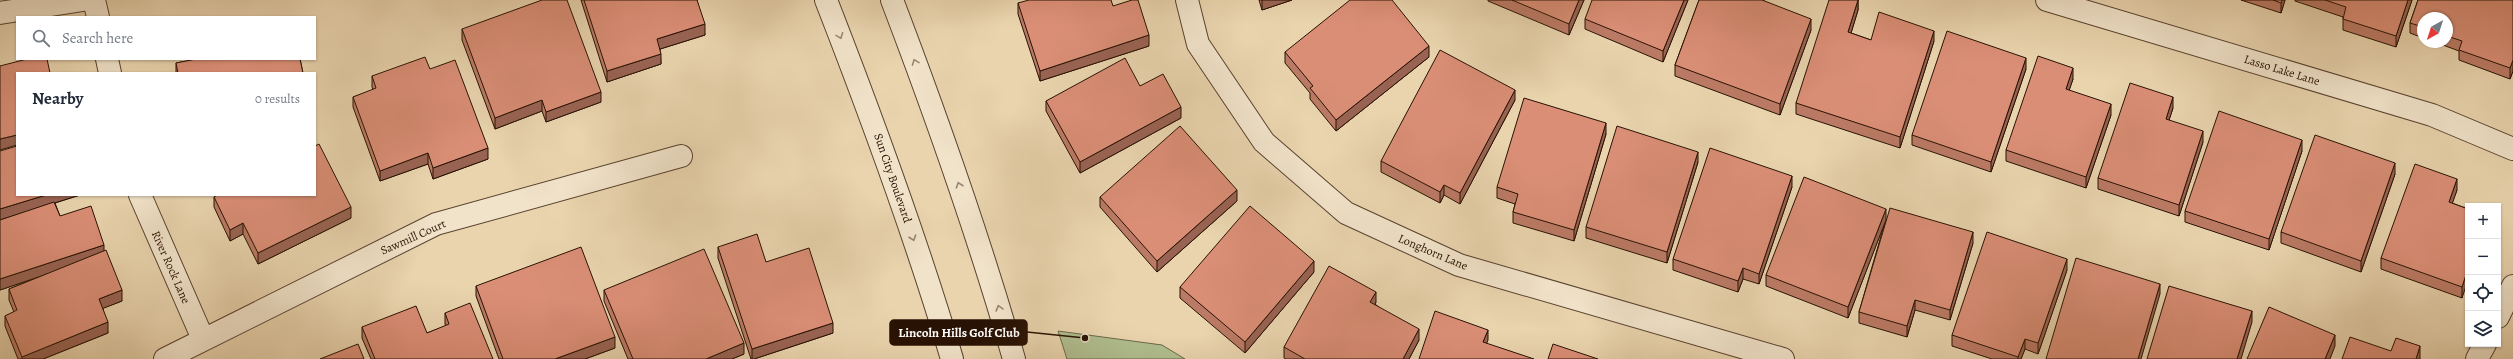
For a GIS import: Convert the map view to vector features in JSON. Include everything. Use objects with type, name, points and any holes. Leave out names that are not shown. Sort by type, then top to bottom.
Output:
[{"type":"street","points":[[94,0],[98,16]]},
{"type":"street","name":"Sun City Boulevard","points":[[826,0],[893,179],[929,283],[952,359]]},
{"type":"street","points":[[892,0],[926,92],[985,262],[1014,359]]},
{"type":"street","name":"Longhorn Lane","points":[[1187,0],[1198,44],[1264,142],[1346,213],[1459,265],[1783,359]]},
{"type":"street","name":"Lasso Lake Lane","points":[[2047,0],[2432,115],[2513,149]]},
{"type":"street","points":[[0,13],[74,1]]},
{"type":"street","points":[[107,60],[110,72]]},
{"type":"street","name":"Sawmill Court","points":[[165,359],[436,224],[681,156]]},
{"type":"street","name":"River Rock Lane","points":[[140,196],[203,339]]},
{"type":"street","points":[[2501,311],[2513,286]]},
{"type":"street","points":[[2477,359],[2483,347]]},
{"type":"green space","points":[[1058,331],[1162,345],[1185,359],[1067,359]]},
{"type":"building","points":[[542,0],[567,0],[601,92],[546,112],[542,100],[495,118],[462,29]]},
{"type":"building","points":[[584,0],[697,0],[705,24],[657,39],[661,54],[607,71]]},
{"type":"building","points":[[1029,0],[1111,0],[1113,6],[1132,0],[1138,0],[1149,35],[1040,71],[1018,3]]},
{"type":"building","points":[[1350,0],[1392,0],[1429,46],[1336,120],[1310,88],[1313,86],[1285,52]]},
{"type":"building","points":[[1512,0],[1579,0],[1569,24]]},
{"type":"building","points":[[1592,0],[1684,0],[1663,51],[1585,19]]},
{"type":"building","points":[[1699,0],[1762,0],[1811,19],[1780,104],[1675,65]]},
{"type":"building","points":[[1829,0],[1858,0],[1848,32],[1871,40],[1879,12],[1934,31],[1900,137],[1796,103]]},
{"type":"building","points":[[2273,0],[2282,0],[2281,3]]},
{"type":"building","points":[[2325,0],[2408,0],[2396,36],[2343,19],[2346,7]]},
{"type":"building","points":[[2418,0],[2513,0],[2513,60],[2510,68],[2459,50],[2462,41],[2453,38],[2453,12],[2417,12],[2417,25],[2410,23]]},
{"type":"building","points":[[1947,31],[2026,58],[1991,162],[1912,135]]},
{"type":"building","points":[[1440,50],[1515,90],[1460,193],[1444,185],[1440,192],[1381,161]]},
{"type":"building","points":[[2038,56],[2073,68],[2066,89],[2111,104],[2086,177],[2006,150]]},
{"type":"building","points":[[425,57],[430,69],[455,60],[488,148],[433,168],[428,153],[380,171],[353,97],[376,88],[372,76]]},
{"type":"building","points":[[1125,58],[1140,86],[1163,74],[1181,107],[1080,162],[1046,101]]},
{"type":"building","points":[[23,60],[47,60],[50,72],[16,72],[16,135],[0,139],[0,66]]},
{"type":"building","points":[[191,60],[300,60],[303,72],[178,72],[176,63]]},
{"type":"building","points":[[2130,83],[2173,97],[2166,119],[2203,131],[2179,205],[2098,178]]},
{"type":"building","points":[[1524,98],[1606,123],[1574,230],[1513,212],[1518,194],[1497,187]]},
{"type":"building","points":[[2219,111],[2302,140],[2269,239],[2185,211]]},
{"type":"building","points":[[1180,126],[1237,190],[1157,261],[1100,197]]},
{"type":"building","points":[[1617,126],[1698,152],[1667,252],[1586,227]]},
{"type":"building","points":[[2315,135],[2395,163],[2361,261],[2281,232]]},
{"type":"building","points":[[319,144],[351,207],[258,253],[243,223],[230,230],[214,197],[316,196],[316,146]]},
{"type":"building","points":[[16,146],[16,196],[43,196],[0,209],[0,151]]},
{"type":"building","points":[[1710,148],[1792,176],[1759,274],[1743,268],[1738,281],[1673,259]]},
{"type":"building","points":[[2415,164],[2457,179],[2449,202],[2465,208],[2465,278],[2462,287],[2381,258]]},
{"type":"building","points":[[1804,177],[1886,209],[1848,307],[1766,275]]},
{"type":"building","points":[[54,202],[60,216],[91,206],[104,245],[0,279],[0,220]]},
{"type":"building","points":[[1250,206],[1314,261],[1245,342],[1180,287]]},
{"type":"building","points":[[1890,208],[1973,232],[1950,310],[1915,300],[1907,326],[1859,312]]},
{"type":"building","points":[[1987,232],[2067,259],[2038,343],[2025,339],[2018,357],[1952,335]]},
{"type":"building","points":[[757,234],[766,262],[809,248],[833,323],[752,349],[718,247]]},
{"type":"building","points":[[581,247],[615,337],[555,359],[503,359],[476,286]]},
{"type":"building","points":[[704,249],[744,343],[706,359],[633,359],[604,290]]},
{"type":"building","points":[[106,250],[122,290],[99,299],[108,322],[22,357],[5,316],[17,310],[9,289]]},
{"type":"building","points":[[2076,258],[2160,284],[2138,359],[2046,359]]},
{"type":"building","points":[[1329,266],[1376,292],[1370,302],[1419,329],[1403,359],[1305,359],[1284,347]]},
{"type":"building","points":[[2169,286],[2252,311],[2237,359],[2147,359]]},
{"type":"building","points":[[470,303],[493,359],[375,359],[362,327],[416,306],[427,333],[449,324],[445,313]]},
{"type":"building","points":[[2269,307],[2335,335],[2325,359],[2247,359]]},
{"type":"building","points":[[1435,311],[1488,330],[1483,342],[1534,359],[1419,359]]},
{"type":"building","points":[[2350,337],[2391,351],[2396,338],[2420,346],[2416,359],[2342,359]]},
{"type":"building","points":[[358,344],[364,359],[320,359]]},
{"type":"building","points":[[1553,344],[1598,359],[1548,359]]},
{"type":"place","name":"Lincoln Hills Golf Club","points":[[1085,338]]}]
